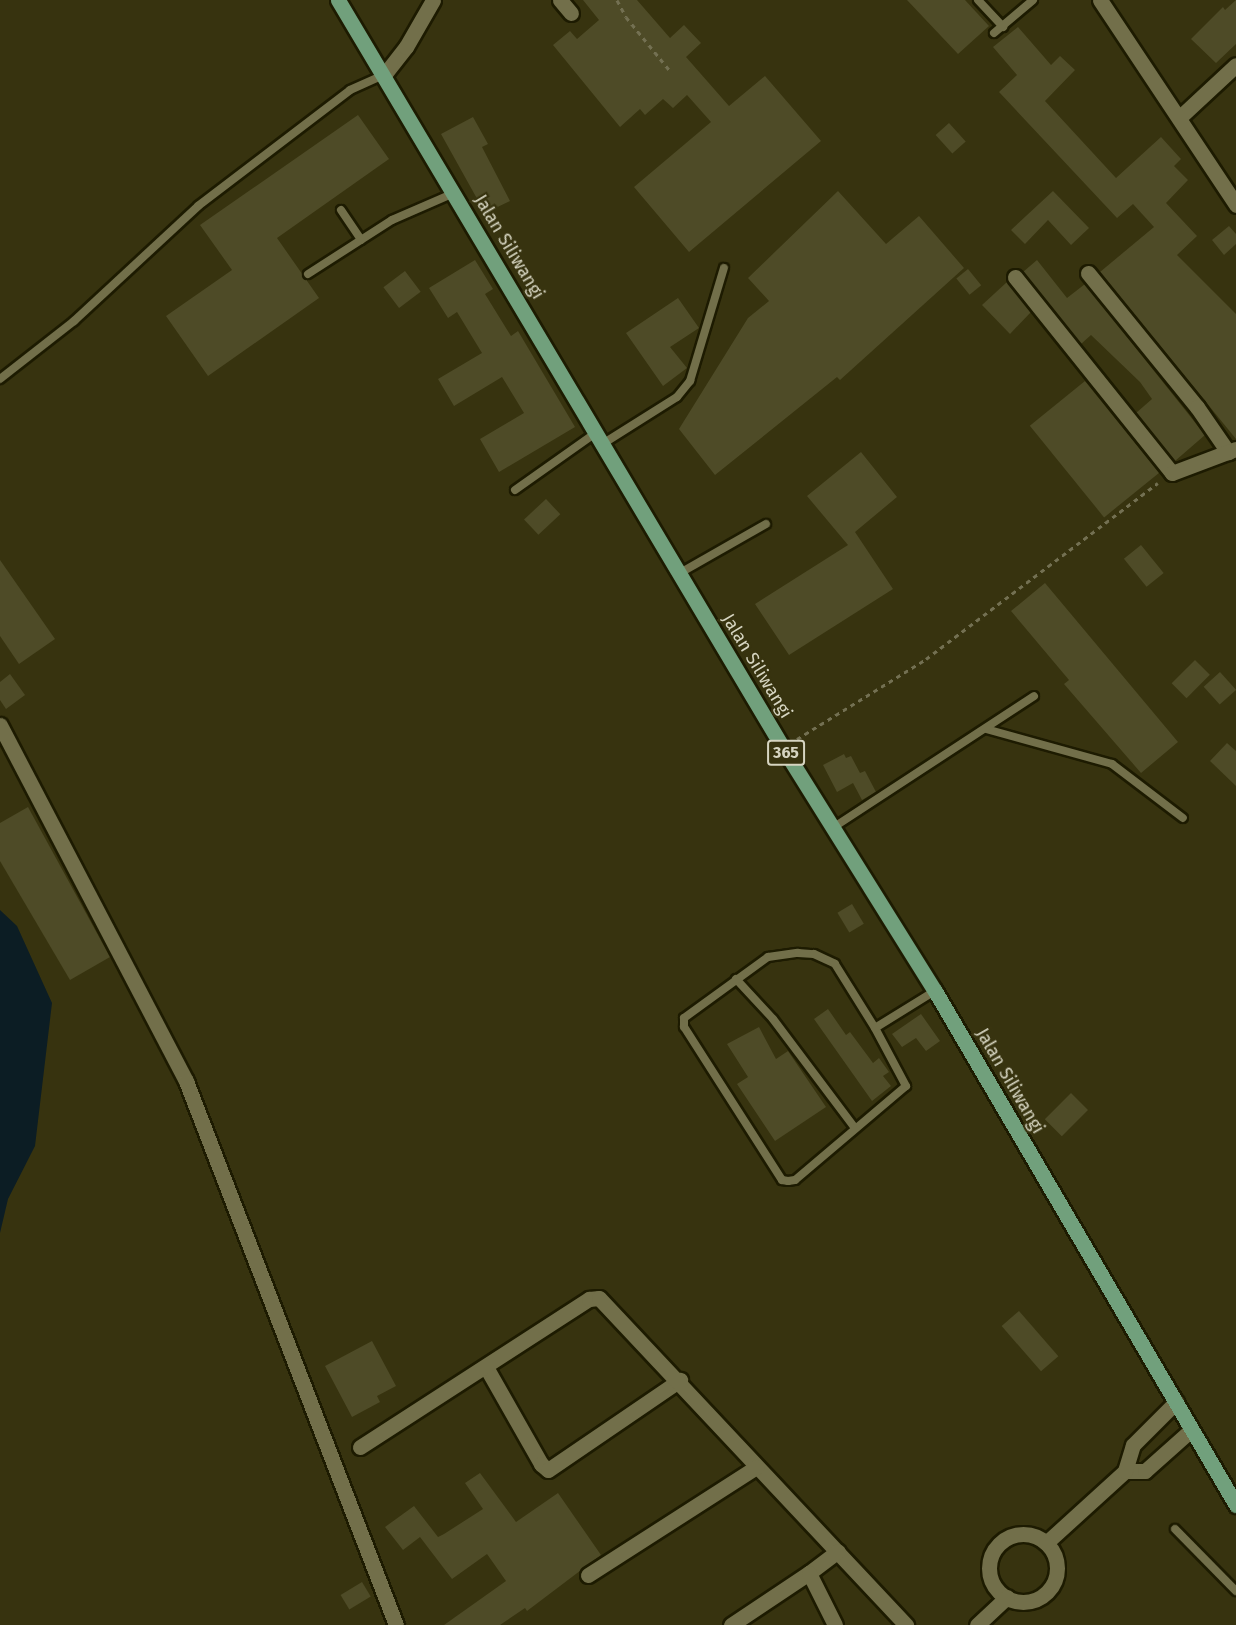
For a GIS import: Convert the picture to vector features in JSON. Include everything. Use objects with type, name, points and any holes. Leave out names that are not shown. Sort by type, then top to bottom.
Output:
[{"type":"main road","name":"Jalan Siliwangi","points":[[338,0],[601,438],[783,748],[935,991],[1236,1505]]},
{"type":"street","points":[[384,75],[406,47],[433,0]]},
{"type":"street","points":[[560,0],[571,13]]},
{"type":"street","points":[[1100,0],[1180,117],[1236,205]]},
{"type":"street","points":[[1180,117],[1236,65]]},
{"type":"street","points":[[1015,277],[1172,473],[1233,455],[1088,273]]},
{"type":"street","points":[[2,734],[186,1081],[396,1625]]},
{"type":"street","points":[[360,1448],[589,1299],[599,1298],[680,1380],[756,1467],[906,1625]]},
{"type":"street","points":[[486,1367],[548,1470],[680,1380]]},
{"type":"street","points":[[1046,1543],[1125,1471],[1133,1445],[1176,1402]]},
{"type":"street","points":[[1125,1471],[1145,1471],[1191,1430]]},
{"type":"street","points":[[588,1575],[756,1467]]},
{"type":"street","points":[[1018,1534],[1033,1535],[1046,1543],[1057,1563],[1053,1584],[1043,1596],[1029,1601],[1007,1597],[995,1587],[990,1573],[991,1558],[998,1545],[1018,1534]]},
{"type":"street","points":[[731,1625],[838,1551]]},
{"type":"street","points":[[809,1573],[835,1625]]},
{"type":"street","points":[[977,1625],[1007,1597]]},
{"type":"lane","points":[[978,0],[1003,27]]},
{"type":"lane","points":[[994,33],[1033,0]]},
{"type":"lane","points":[[0,379],[74,321],[198,206],[350,90],[384,75]]},
{"type":"lane","points":[[308,274],[392,220],[454,193]]},
{"type":"lane","points":[[341,210],[362,240]]},
{"type":"lane","points":[[515,490],[601,438],[677,397],[690,381],[724,268]]},
{"type":"lane","points":[[680,573],[766,524]]},
{"type":"lane","points":[[834,828],[1034,696]]},
{"type":"lane","points":[[986,729],[1113,764],[1183,818]]},
{"type":"lane","points":[[814,954],[835,963],[875,1028],[906,1086],[899,1095],[854,1127],[795,1180],[782,1180],[684,1027],[684,1018],[689,1011],[768,957],[814,954]]},
{"type":"lane","points":[[736,979],[773,1019],[854,1127]]},
{"type":"lane","points":[[875,1028],[935,991]]},
{"type":"lane","points":[[1175,1529],[1236,1591]]},
{"type":"path","points":[[617,0],[626,17],[671,72]]},
{"type":"path","points":[[783,748],[926,659],[1172,473]]},
{"type":"water","points":[[0,910],[17,926],[52,1003],[35,1146],[8,1199],[0,1233]]},
{"type":"building","points":[[583,0],[637,0],[670,38],[684,25],[701,43],[686,57],[729,106],[765,76],[821,141],[689,252],[634,187],[711,122],[687,95],[673,108],[663,99],[645,115],[640,109],[620,127],[553,45],[570,31],[577,39],[599,20]]},
{"type":"building","points":[[907,0],[965,0],[989,26],[958,54]]},
{"type":"building","points":[[1236,0],[1236,44],[1216,63],[1191,39],[1223,7],[1225,10]]},
{"type":"building","points":[[1018,27],[1051,65],[1060,56],[1075,70],[1045,101],[1116,178],[1161,137],[1181,159],[1174,166],[1188,180],[1166,203],[1197,236],[1177,255],[1236,314],[1236,439],[1100,272],[1154,227],[1133,204],[1117,218],[999,92],[1017,75],[993,47]]},
{"type":"building","points":[[358,115],[389,159],[277,238],[319,298],[208,376],[166,316],[232,270],[200,225]]},
{"type":"building","points":[[473,117],[488,144],[482,147],[510,201],[485,213],[441,134]]},
{"type":"building","points":[[949,123],[966,142],[952,154],[936,135]]},
{"type":"building","points":[[838,191],[886,244],[919,216],[964,268],[840,380],[837,377],[715,475],[679,429],[748,318],[769,301],[748,278]]},
{"type":"building","points":[[1053,191],[1089,228],[1071,245],[1048,220],[1025,244],[1011,230]]},
{"type":"building","points":[[1229,226],[1236,234],[1236,244],[1224,255],[1212,240]]},
{"type":"building","points":[[475,260],[493,289],[485,294],[511,336],[518,331],[575,427],[499,472],[480,439],[524,413],[502,377],[454,406],[438,379],[482,353],[457,312],[448,318],[429,288]]},
{"type":"building","points":[[1037,260],[1067,298],[1085,284],[1205,435],[1175,461],[1136,413],[1152,399],[1140,382],[1091,335],[1081,344],[1023,272]]},
{"type":"building","points":[[968,269],[981,285],[970,295],[956,278]]},
{"type":"building","points":[[405,271],[421,292],[399,308],[383,287]]},
{"type":"building","points":[[1007,282],[1031,312],[1010,334],[982,305]]},
{"type":"building","points":[[678,298],[699,328],[670,347],[687,368],[663,386],[626,333]]},
{"type":"building","points":[[1085,381],[1159,473],[1104,517],[1030,426]]},
{"type":"building","points":[[861,452],[897,497],[855,532],[893,589],[789,655],[755,604],[848,545],[807,496]]},
{"type":"building","points":[[546,499],[560,514],[538,535],[524,519]]},
{"type":"building","points":[[1141,545],[1164,573],[1147,587],[1124,559]]},
{"type":"building","points":[[0,560],[55,639],[19,664],[0,636]]},
{"type":"building","points":[[1045,583],[1178,742],[1141,773],[1064,684],[1069,680],[1011,611]]},
{"type":"building","points":[[1195,660],[1210,675],[1187,698],[1172,683]]},
{"type":"building","points":[[1220,672],[1236,690],[1220,705],[1204,687]]},
{"type":"building","points":[[10,674],[25,695],[6,709],[0,700],[0,682]]},
{"type":"building","points":[[1227,743],[1236,751],[1236,786],[1210,761]]},
{"type":"building","points":[[844,754],[846,758],[851,756],[860,773],[865,771],[876,792],[862,800],[853,783],[837,792],[823,765]]},
{"type":"building","points":[[28,807],[110,957],[70,980],[0,861],[0,823]]},
{"type":"building","points":[[852,904],[864,924],[849,932],[837,913]]},
{"type":"building","points":[[828,1009],[846,1035],[850,1032],[873,1063],[879,1058],[889,1072],[883,1076],[891,1086],[872,1101],[814,1019]]},
{"type":"building","points":[[921,1014],[940,1041],[926,1051],[916,1038],[902,1047],[892,1034]]},
{"type":"building","points":[[759,1027],[776,1059],[788,1051],[826,1107],[775,1141],[737,1084],[748,1077],[727,1044]]},
{"type":"building","points":[[1071,1093],[1088,1110],[1062,1136],[1045,1119]]},
{"type":"building","points":[[1019,1311],[1058,1356],[1041,1371],[1002,1326]]},
{"type":"building","points":[[372,1341],[396,1386],[377,1396],[380,1402],[352,1417],[325,1366]]},
{"type":"building","points":[[480,1473],[516,1522],[558,1493],[601,1555],[527,1611],[525,1608],[500,1625],[444,1625],[506,1581],[487,1554],[452,1579],[420,1537],[403,1550],[385,1527],[414,1506],[438,1537],[444,1534],[483,1509],[465,1483]]},
{"type":"building","points":[[362,1582],[371,1597],[349,1609],[341,1595]]}]
